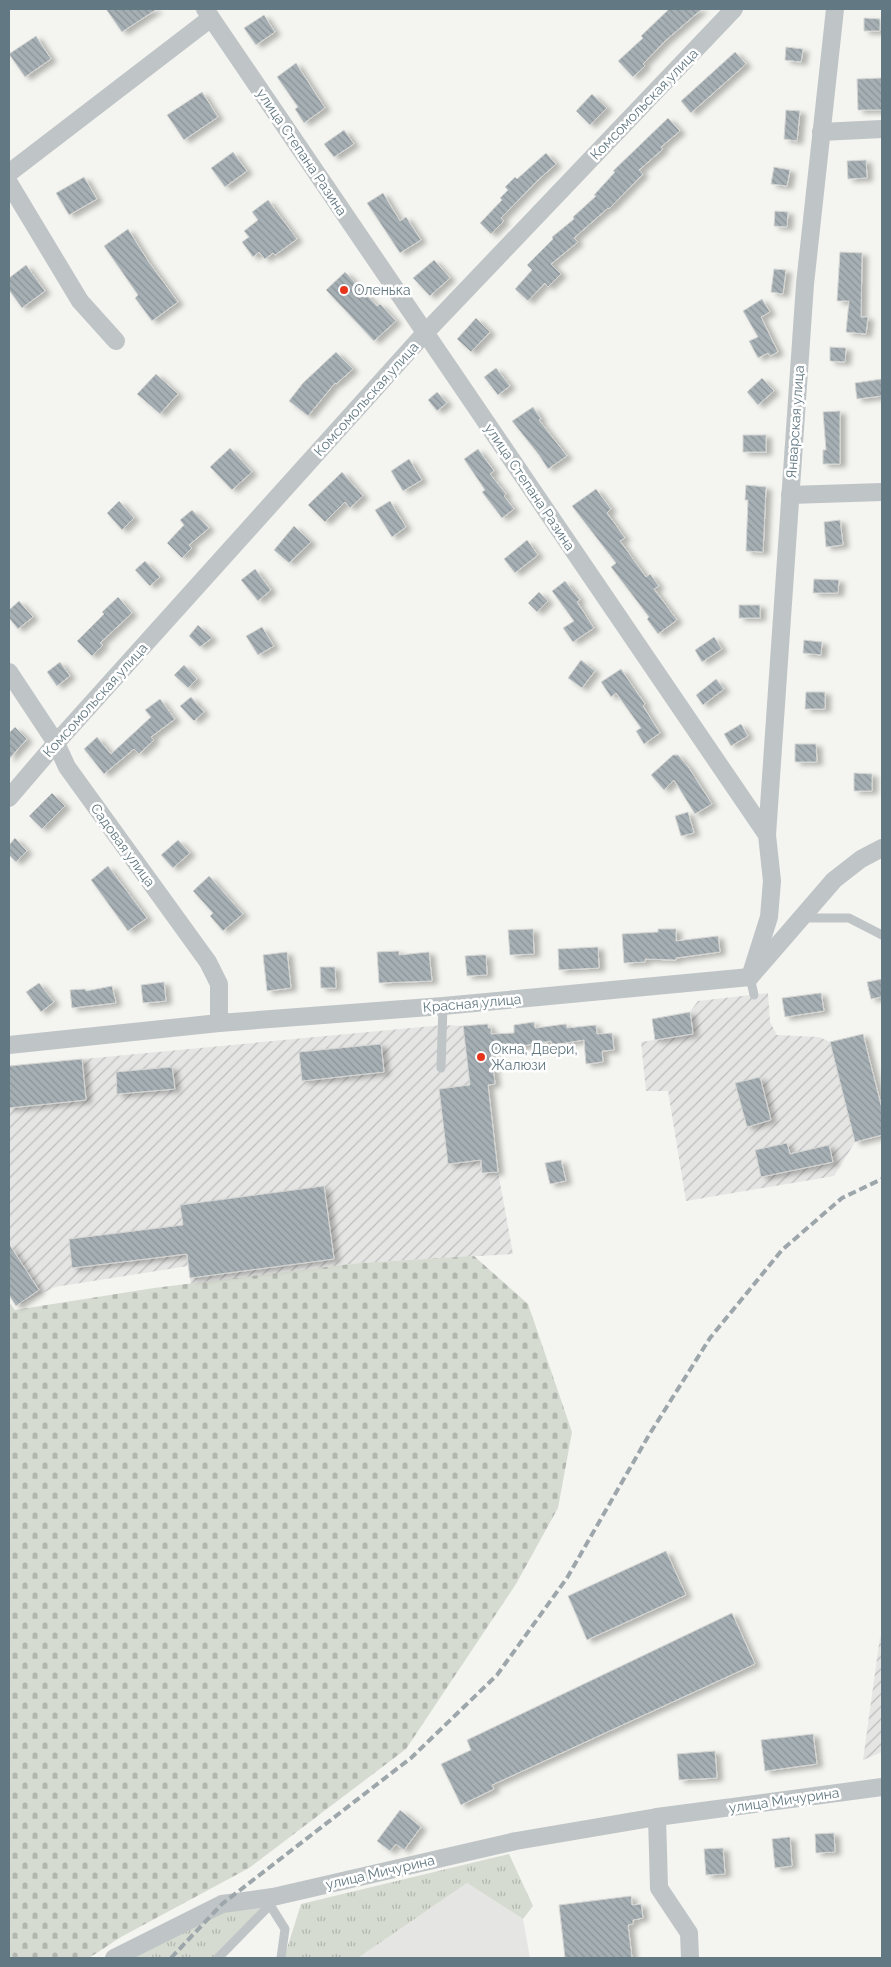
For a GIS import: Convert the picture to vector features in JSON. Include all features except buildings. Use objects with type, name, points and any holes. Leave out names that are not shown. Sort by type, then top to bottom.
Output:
[{"type":"street","name":"Комсомольская улица","points":[[9,798],[56,742],[425,333],[734,9]]},
{"type":"street","name":"Январская улица","points":[[767,836],[805,284],[835,9]]},
{"type":"street","name":"улица Степана Разина","points":[[9,173],[208,14],[767,836],[772,881],[769,918],[750,977]]},
{"type":"street","points":[[821,132],[882,129]]},
{"type":"street","points":[[9,183],[80,301],[116,341]]},
{"type":"street","points":[[790,495],[882,492]]},
{"type":"street","name":"Садовая улица","points":[[9,672],[56,742],[67,767],[208,962],[219,984],[219,1023]]},
{"type":"street","points":[[750,977],[834,880],[861,859],[882,848]]},
{"type":"street","name":"Красная улица","points":[[9,1045],[219,1023],[443,1006],[750,977]]},
{"type":"street","name":"улица Мичурина","points":[[114,1958],[222,1904],[272,1901],[516,1841],[656,1817],[882,1786]]},
{"type":"street","points":[[656,1817],[659,1888],[688,1934],[690,1958]]},
{"type":"lane","points":[[801,918],[849,918],[882,935]]},
{"type":"lane","points":[[750,977],[754,995]]},
{"type":"lane","points":[[441,1068],[443,1006]]},
{"type":"lane","points":[[218,1958],[272,1901],[286,1929],[281,1958]]},
{"type":"shaded area","points":[[768,993],[770,1022],[777,1035],[819,1037],[830,1042],[863,1034],[882,1109],[882,1135],[855,1142],[834,1176],[686,1201],[668,1091],[646,1091],[641,1042],[693,1034],[690,1012],[698,1001]]},
{"type":"shaded area","points":[[488,1024],[495,1084],[488,1085],[498,1172],[513,1254],[359,1263],[191,1284],[188,1266],[55,1287],[16,1306],[9,1295],[9,1066],[443,1025]]},
{"type":"shaded area","points":[[882,1636],[882,1752],[863,1760],[880,1637]]},
{"type":"shaded area","points":[[467,1883],[523,1919],[530,1958],[358,1958]]},
{"type":"green space","points":[[474,1256],[528,1304],[572,1432],[558,1508],[516,1584],[406,1749],[249,1868],[121,1937],[89,1958],[9,1958],[9,1302],[15,1310],[154,1288],[359,1263]]},
{"type":"green space","points":[[509,1854],[533,1906],[523,1919],[467,1883],[358,1958],[284,1958],[301,1904]]},
{"type":"green space","points":[[273,1897],[218,1958],[114,1958],[222,1904]]},
{"type":"railway","points":[[171,1958],[222,1904],[411,1758],[497,1675],[567,1578],[649,1435],[710,1338],[782,1250],[842,1198],[882,1179]]},
{"type":"place","name":"Оленька","points":[[344,290]]},
{"type":"place","name":"Окна, Двери, Жалюзи","points":[[481,1057]]}]
